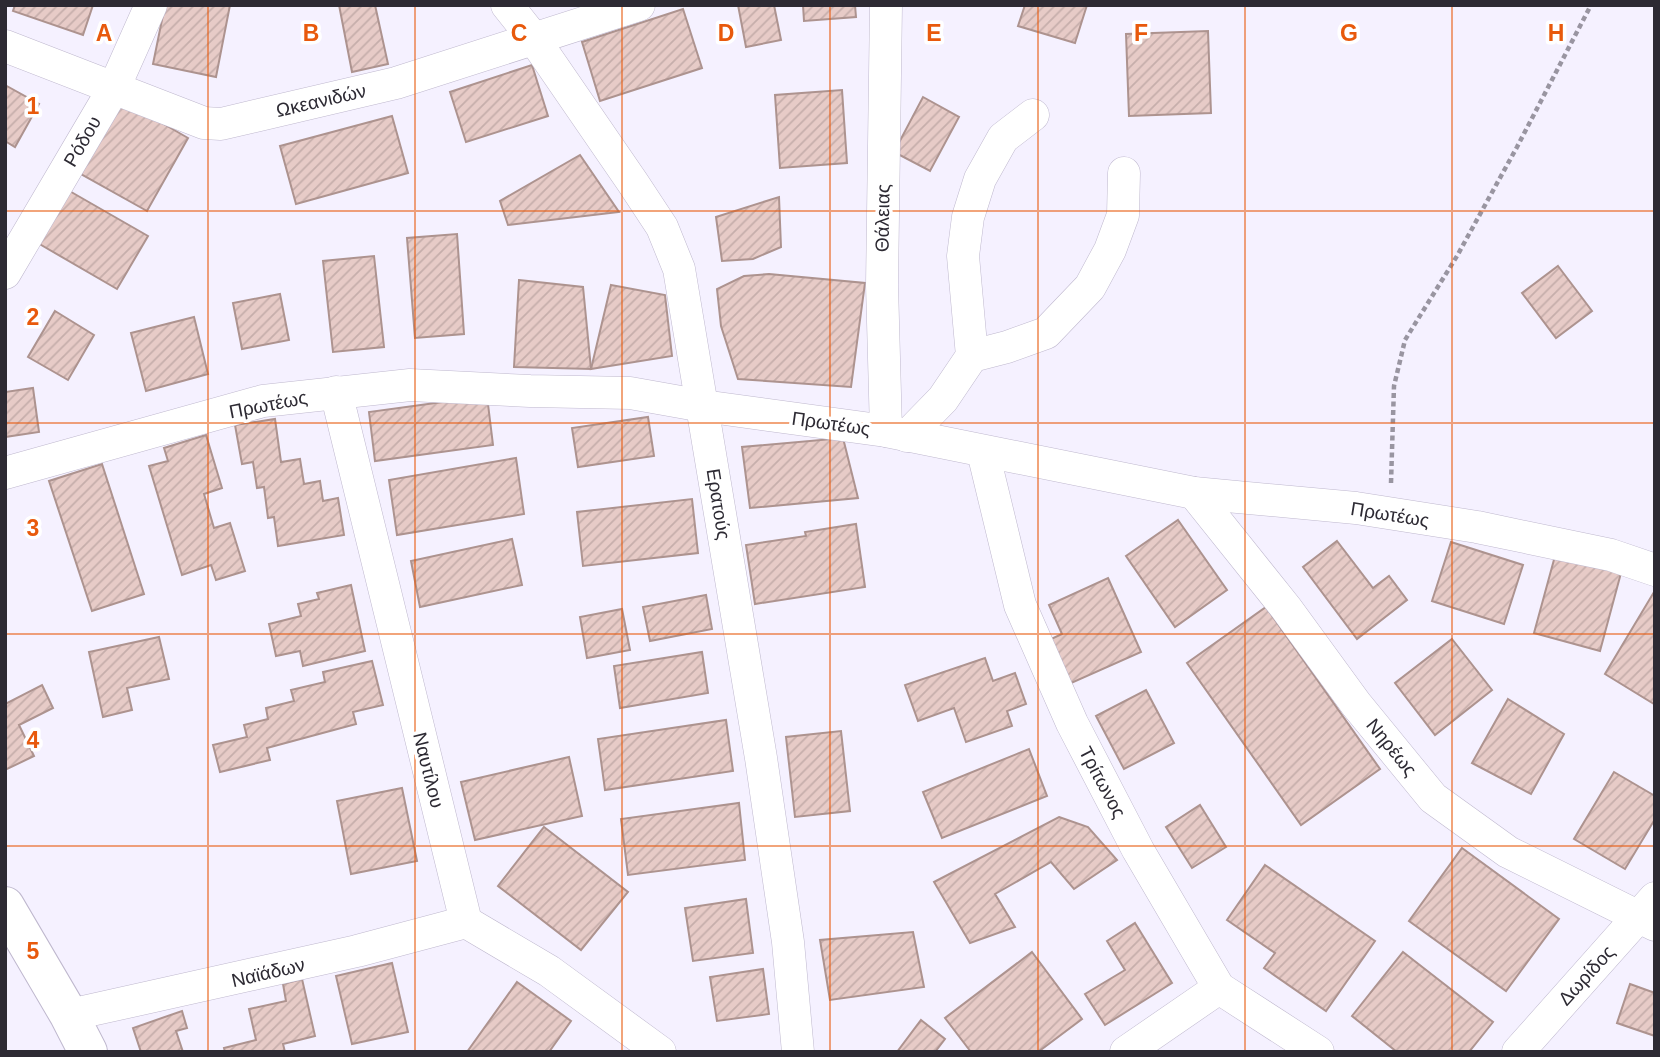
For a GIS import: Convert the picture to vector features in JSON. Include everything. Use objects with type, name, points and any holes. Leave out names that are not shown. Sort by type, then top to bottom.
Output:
[{"type":"main road","points":[[5,906],[88,1052]]},
{"type":"street","name":"Ρόδου","points":[[5,273],[114,88],[152,5]]},
{"type":"street","name":"Ερατούς","points":[[507,5],[534,39],[662,227],[679,269],[777,868],[788,942],[798,1052]]},
{"type":"street","name":"Ωκεανιδών","points":[[5,46],[204,123],[221,124],[396,83],[639,5]]},
{"type":"street","name":"Θάλειας","points":[[886,5],[881,285],[896,433]]},
{"type":"street","points":[[896,433],[943,399],[972,356],[963,256],[968,217],[980,179],[1003,138],[1033,115]]},
{"type":"street","points":[[972,356],[1007,348],[1046,332],[1090,287],[1110,250],[1123,215],[1125,173]]},
{"type":"street","name":"Πρωτέως","points":[[5,473],[262,401],[410,385],[630,393],[896,433],[1194,493],[1356,508],[1477,527],[1611,555],[1655,570]]},
{"type":"street","name":"Ναυτίλου","points":[[336,392],[466,922]]},
{"type":"street","name":"Τρίτωνος","points":[[983,452],[1020,605],[1072,723],[1138,850],[1219,988],[1318,1052]]},
{"type":"street","name":"Νηρέως","points":[[1194,493],[1286,608],[1356,704],[1433,798],[1508,852],[1649,913]]},
{"type":"street","name":"Δωρίδος","points":[[1518,1052],[1649,913]]},
{"type":"street","points":[[466,922],[549,971],[660,1052]]},
{"type":"street","name":"Ναϊάδων","points":[[69,1015],[357,951],[466,922]]},
{"type":"street","points":[[1126,1052],[1219,988]]},
{"type":"path","points":[[1391,513],[1394,386],[1405,340],[1484,208],[1591,5]]},
{"type":"building","points":[[15,5],[93,5],[83,35],[13,11]]},
{"type":"building","points":[[165,5],[230,5],[216,77],[153,64]]},
{"type":"building","points":[[339,5],[375,5],[388,64],[352,72]]},
{"type":"building","points":[[738,5],[774,5],[781,40],[746,47]]},
{"type":"building","points":[[803,5],[855,5],[856,17],[804,21]]},
{"type":"building","points":[[1025,5],[1087,5],[1075,43],[1018,26]]},
{"type":"building","points":[[683,9],[702,68],[600,101],[582,42]]},
{"type":"building","points":[[1208,31],[1211,113],[1129,116],[1126,34]]},
{"type":"building","points":[[532,65],[548,116],[466,142],[450,92]]},
{"type":"building","points":[[5,85],[39,104],[15,147],[5,141]]},
{"type":"building","points":[[842,90],[847,163],[780,168],[775,95]]},
{"type":"building","points":[[923,97],[959,117],[930,171],[894,152]]},
{"type":"building","points":[[122,100],[188,138],[147,211],[81,174]]},
{"type":"building","points":[[392,116],[408,173],[296,204],[280,146]]},
{"type":"building","points":[[580,155],[619,212],[508,225],[500,201]]},
{"type":"building","points":[[66,189],[148,236],[117,289],[36,242]]},
{"type":"building","points":[[779,197],[781,247],[753,259],[722,261],[716,217]]},
{"type":"building","points":[[457,234],[464,334],[415,338],[407,238]]},
{"type":"building","points":[[374,256],[384,347],[333,352],[323,261]]},
{"type":"building","points":[[1558,266],[1592,311],[1556,338],[1522,293]]},
{"type":"building","points":[[769,274],[865,283],[851,387],[738,379],[721,326],[717,289],[744,276]]},
{"type":"building","points":[[519,280],[583,287],[591,369],[514,367]]},
{"type":"building","points":[[611,285],[665,295],[672,356],[591,369]]},
{"type":"building","points":[[280,294],[289,340],[242,349],[233,303]]},
{"type":"building","points":[[55,311],[94,335],[68,380],[28,357]]},
{"type":"building","points":[[194,317],[208,374],[146,391],[131,333]]},
{"type":"building","points":[[33,388],[39,432],[5,437],[5,392]]},
{"type":"building","points":[[487,396],[493,445],[375,461],[369,412]]},
{"type":"building","points":[[648,417],[654,456],[578,467],[572,428]]},
{"type":"building","points":[[275,419],[281,462],[300,459],[304,484],[320,481],[323,501],[338,498],[344,535],[278,546],[274,517],[268,518],[264,487],[257,488],[253,462],[242,464],[235,425]]},
{"type":"building","points":[[206,435],[222,488],[204,494],[214,528],[230,523],[245,571],[216,580],[211,565],[182,575],[149,466],[168,461],[164,448]]},
{"type":"building","points":[[843,438],[858,498],[750,508],[742,447]]},
{"type":"building","points":[[516,458],[524,514],[397,535],[389,480]]},
{"type":"building","points":[[102,464],[144,594],[92,611],[49,481]]},
{"type":"building","points":[[692,499],[698,553],[583,566],[577,512]]},
{"type":"building","points":[[1178,520],[1227,590],[1175,627],[1126,556]]},
{"type":"building","points":[[856,524],[865,587],[755,604],[746,545],[806,536],[805,532]]},
{"type":"building","points":[[512,539],[522,585],[420,607],[411,561]]},
{"type":"building","points":[[1337,541],[1373,588],[1389,576],[1407,600],[1357,639],[1303,567]]},
{"type":"building","points":[[1451,542],[1523,565],[1504,624],[1432,601]]},
{"type":"building","points":[[1555,556],[1621,573],[1600,651],[1534,633]]},
{"type":"building","points":[[1108,578],[1141,652],[1069,684],[1049,640],[1062,634],[1049,605]]},
{"type":"building","points":[[351,585],[365,651],[303,666],[300,651],[276,656],[269,624],[301,616],[298,604],[319,599],[317,593]]},
{"type":"building","points":[[1654,592],[1655,703],[1654,704],[1605,674]]},
{"type":"building","points":[[706,595],[712,629],[650,641],[643,607]]},
{"type":"building","points":[[1266,607],[1380,769],[1301,825],[1187,663]]},
{"type":"building","points":[[622,609],[630,650],[587,658],[580,617]]},
{"type":"building","points":[[159,637],[169,679],[127,688],[132,710],[103,717],[89,652]]},
{"type":"building","points":[[1452,639],[1492,690],[1435,735],[1395,683]]},
{"type":"building","points":[[702,652],[708,693],[620,708],[614,666]]},
{"type":"building","points":[[985,658],[993,681],[1015,673],[1026,704],[1007,711],[1012,726],[966,742],[954,708],[918,721],[905,685]]},
{"type":"building","points":[[372,661],[383,705],[353,712],[356,724],[267,748],[270,760],[220,772],[213,745],[247,737],[244,725],[268,719],[266,708],[294,701],[291,690],[325,682],[323,672]]},
{"type":"building","points":[[42,685],[53,708],[19,725],[34,756],[5,770],[5,704]]},
{"type":"building","points":[[1146,690],[1174,743],[1124,769],[1096,716]]},
{"type":"building","points":[[1508,699],[1564,734],[1531,794],[1472,763]]},
{"type":"building","points":[[726,720],[733,771],[605,790],[598,739]]},
{"type":"building","points":[[841,731],[850,811],[795,817],[786,737]]},
{"type":"building","points":[[1029,749],[1047,796],[942,838],[923,792]]},
{"type":"building","points":[[569,757],[582,816],[475,840],[461,782]]},
{"type":"building","points":[[1614,772],[1655,796],[1655,819],[1625,869],[1574,839]]},
{"type":"building","points":[[402,788],[417,861],[351,874],[337,801]]},
{"type":"building","points":[[739,803],[745,860],[628,875],[621,819]]},
{"type":"building","points":[[1200,805],[1226,847],[1192,868],[1166,827]]},
{"type":"building","points":[[1059,817],[1088,827],[1117,860],[1074,889],[1051,862],[995,894],[1015,927],[970,943],[934,882]]},
{"type":"building","points":[[544,827],[628,892],[581,950],[498,886]]},
{"type":"building","points":[[1462,848],[1559,919],[1506,991],[1409,921]]},
{"type":"building","points":[[1265,865],[1375,941],[1326,1011],[1264,968],[1275,953],[1227,920]]},
{"type":"building","points":[[746,899],[753,953],[693,961],[685,908]]},
{"type":"building","points":[[1135,923],[1172,983],[1105,1025],[1085,994],[1125,970],[1107,941]]},
{"type":"building","points":[[913,932],[924,987],[830,1000],[820,940]]},
{"type":"building","points":[[1032,952],[1082,1019],[1038,1052],[971,1052],[945,1018]]},
{"type":"building","points":[[1403,952],[1493,1022],[1469,1052],[1397,1052],[1352,1016]]},
{"type":"building","points":[[392,963],[408,1032],[352,1044],[336,976]]},
{"type":"building","points":[[763,969],[769,1014],[717,1021],[710,977]]},
{"type":"building","points":[[302,979],[315,1036],[283,1044],[285,1052],[225,1052],[224,1048],[256,1040],[249,1009],[286,1001],[283,984]]},
{"type":"building","points":[[517,982],[571,1021],[549,1052],[467,1052]]},
{"type":"building","points":[[1630,984],[1655,993],[1655,1036],[1617,1023]]},
{"type":"building","points":[[182,1011],[187,1028],[176,1031],[183,1052],[141,1052],[133,1028]]},
{"type":"building","points":[[921,1020],[945,1039],[935,1052],[897,1052]]}]
